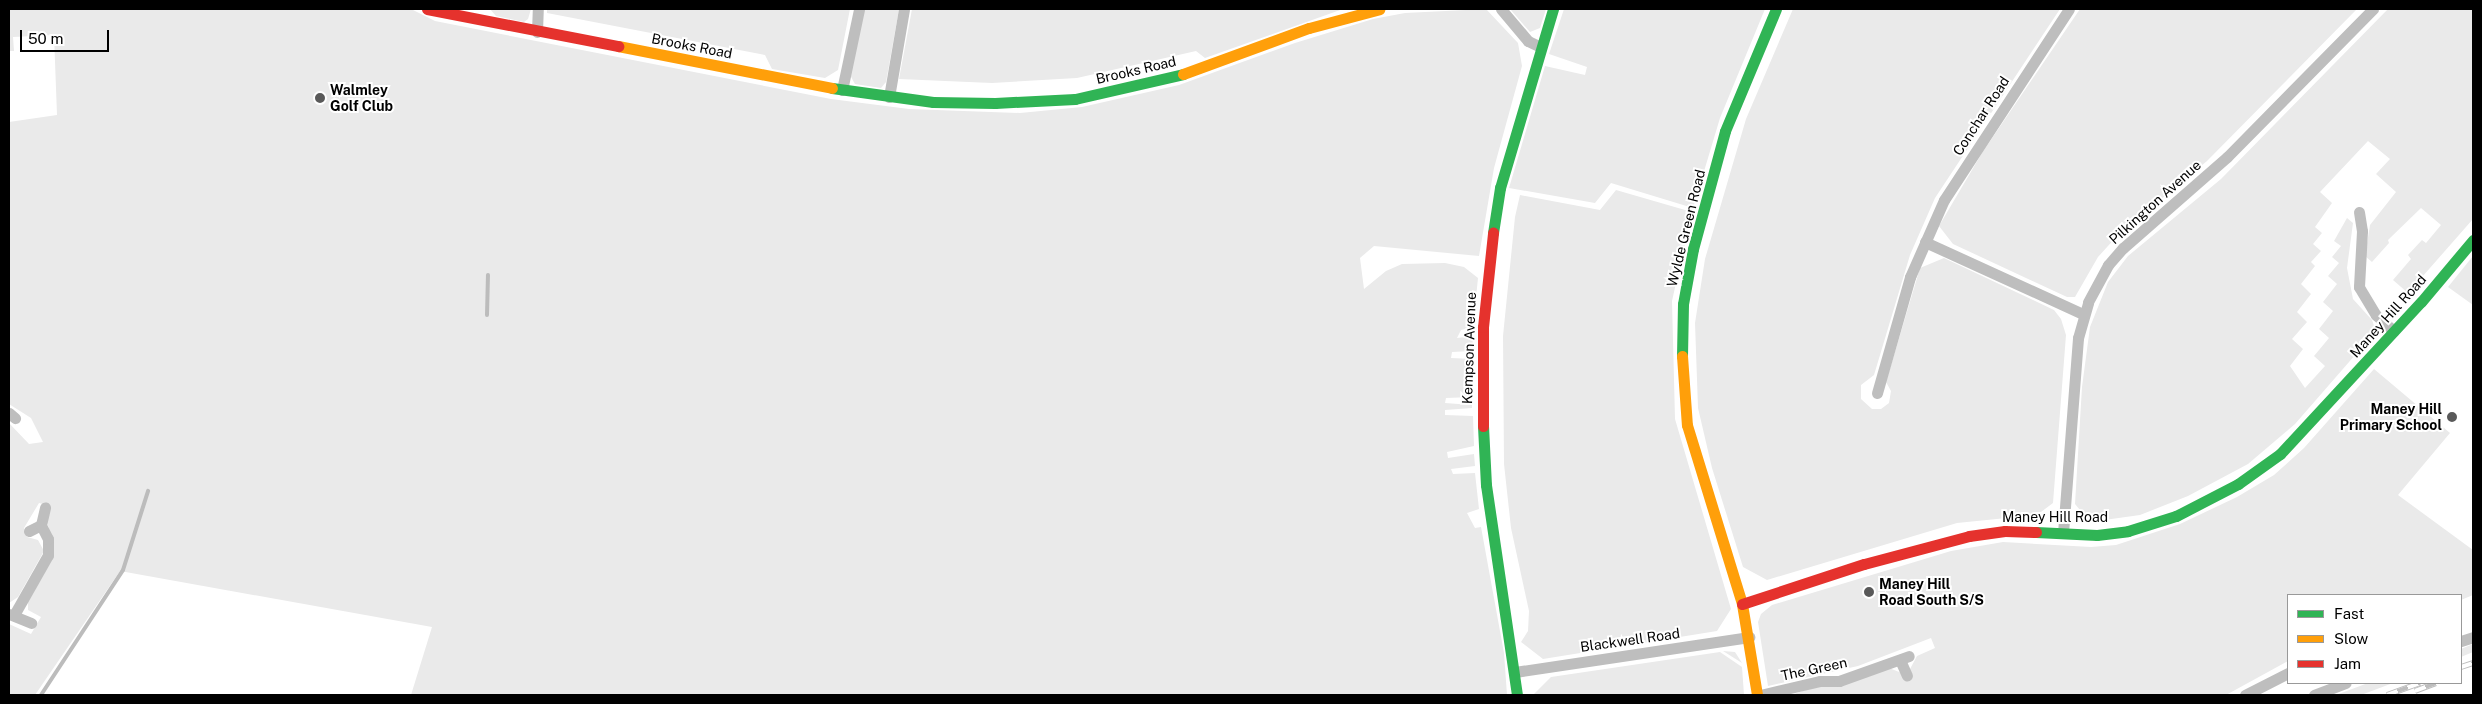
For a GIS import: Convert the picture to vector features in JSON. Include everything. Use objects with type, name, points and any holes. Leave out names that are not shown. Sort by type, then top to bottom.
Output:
[{"type":"street","name":"Brooks Road","points":[[426,9],[842,90],[933,102],[986,103],[1084,97],[1194,71],[1309,28],[1380,9]]},
{"type":"street","points":[[537,32],[538,9]]},
{"type":"street","points":[[842,90],[859,9]]},
{"type":"street","points":[[889,97],[904,9]]},
{"type":"street","points":[[1501,9],[1528,41],[1541,46]]},
{"type":"street","name":"Kempson Avenue","points":[[1517,695],[1486,485],[1480,380],[1488,263],[1500,188],[1553,9]]},
{"type":"street","name":"Wylde Green Road","points":[[1759,695],[1742,604],[1687,425],[1682,371],[1683,304],[1693,249],[1725,132],[1763,34],[1776,9]]},
{"type":"street","name":"Conchar Road","points":[[1877,393],[1910,277],[1944,200],[2070,9]]},
{"type":"street","name":"Pilkington Avenue","points":[[2064,533],[2075,362],[2083,314],[2108,265],[2123,248],[2220,163],[2373,9]]},
{"type":"street","points":[[2359,212],[2362,231],[2359,287],[2376,315],[2394,331]]},
{"type":"street","name":"Maney Hill Road","points":[[1742,604],[1864,564],[1969,536],[2005,531],[2097,535],[2128,531],[2176,516],[2238,484],[2286,449],[2394,331],[2473,240]]},
{"type":"street","points":[[1925,242],[2083,314]]},
{"type":"street","points":[[31,623],[12,614],[48,555],[48,539],[41,524],[45,506]]},
{"type":"street","points":[[30,531],[41,524]]},
{"type":"street","name":"Blackwell Road","points":[[1515,672],[1749,637]]},
{"type":"street","name":"The Green","points":[[1759,695],[1820,681],[1839,681],[1905,658],[1907,676]]},
{"type":"street","points":[[2245,695],[2287,674]]},
{"type":"street","points":[[2314,695],[2343,684]]},
{"type":"shaded area","name":"Walmley Golf Club","points":[[9,9],[411,9],[435,21],[831,99],[909,109],[1020,113],[1082,107],[1179,85],[1295,43],[1373,19],[1405,13],[1486,9],[1518,43],[1522,66],[1494,168],[1479,256],[1374,246],[1360,258],[1364,289],[1386,271],[1402,264],[1445,263],[1464,267],[1478,278],[1473,327],[1461,330],[1457,338],[1473,336],[1472,351],[1452,352],[1451,358],[1472,359],[1472,397],[1446,398],[1445,403],[1472,405],[1472,408],[1445,410],[1445,415],[1473,416],[1474,446],[1447,452],[1448,458],[1474,454],[1475,466],[1451,469],[1453,474],[1475,473],[1479,509],[1467,513],[1475,528],[1481,527],[1504,653],[1507,695],[411,695],[432,627],[120,571],[35,695],[9,695],[9,624],[31,634],[41,617],[28,610],[28,598],[54,546],[47,522],[50,506],[39,503],[24,528],[27,537],[38,540],[44,551],[18,597],[9,603],[9,423],[29,444],[43,442],[31,418],[9,404],[9,122],[57,115],[54,35],[13,37],[14,51],[9,51]]},
{"type":"shaded area","points":[[490,9],[531,9],[528,19],[524,22],[496,16]]},
{"type":"shaded area","points":[[547,9],[850,9],[838,70],[825,78],[772,69],[765,55],[547,13]]},
{"type":"shaded area","points":[[863,9],[899,9],[886,82],[881,88],[855,84],[850,75]]},
{"type":"shaded area","points":[[912,9],[1343,9],[1205,58],[1196,51],[1077,78],[992,83],[899,79]]},
{"type":"shaded area","points":[[1510,9],[1546,9],[1540,28],[1530,32]]},
{"type":"shaded area","points":[[1564,9],[1765,9],[1720,118],[1693,208],[1611,183],[1595,203],[1509,188],[1545,66],[1585,75],[1587,67],[1549,54]]},
{"type":"shaded area","points":[[1793,9],[2060,9],[1935,198],[1910,255],[1874,375],[1861,385],[1861,399],[1872,409],[1881,409],[1889,403],[1891,391],[1886,382],[1920,268],[1944,258],[2054,310],[2061,319],[2066,335],[2053,503],[2037,515],[1957,523],[1767,580],[1743,567],[1712,468],[1698,408],[1695,323],[1705,259],[1746,119]]},
{"type":"shaded area","points":[[2080,9],[2357,9],[2207,161],[2118,235],[2098,257],[2075,297],[2067,297],[1953,244],[1939,226],[1982,153]]},
{"type":"shaded area","points":[[2388,9],[2473,9],[2473,219],[2408,293],[2393,280],[2411,259],[2408,255],[2422,240],[2426,243],[2441,225],[2421,208],[2388,240],[2389,243],[2372,262],[2365,256],[2370,225],[2396,192],[2376,174],[2390,159],[2368,141],[2320,192],[2332,203],[2315,227],[2322,233],[2313,244],[2321,251],[2311,262],[2315,266],[2301,284],[2311,294],[2297,312],[2307,322],[2292,339],[2303,349],[2290,366],[2305,388],[2325,366],[2314,356],[2329,338],[2319,329],[2333,311],[2323,302],[2337,284],[2328,276],[2339,263],[2332,257],[2341,246],[2334,241],[2347,218],[2353,223],[2347,268],[2353,299],[2372,320],[2376,331],[2295,424],[2248,464],[2188,496],[2140,515],[2090,522],[2075,504],[2082,387],[2090,327],[2108,282],[2128,256],[2221,179]]},
{"type":"shaded area","points":[[1616,190],[1692,212],[1672,301],[1675,419],[1731,609],[1717,631],[1543,659],[1521,642],[1528,631],[1529,611],[1511,528],[1504,464],[1503,336],[1515,217],[1520,195],[1600,210]]},
{"type":"shaded area","points":[[2473,256],[2473,305],[2448,287]]},
{"type":"shaded area","points":[[2374,369],[2450,433],[2398,495],[2473,550],[2473,595],[2462,600],[2462,594],[2287,594],[2287,662],[2226,695],[1791,695],[1812,688],[1849,683],[1889,668],[1912,677],[1910,669],[1917,656],[1935,648],[1931,638],[1858,666],[1768,686],[1758,622],[1761,614],[1772,605],[1951,551],[2003,542],[2091,547],[2116,545],[2180,524],[2237,497],[2274,475],[2304,448]]},
{"type":"shaded area","points":[[2473,644],[2473,652],[2462,657],[2462,649]]},
{"type":"shaded area","points":[[1723,651],[1735,652],[1742,663]]},
{"type":"shaded area","points":[[1720,652],[1742,667],[1744,695],[1533,695],[1551,677]]},
{"type":"shaded area","points":[[2365,684],[2390,684],[2361,695],[2336,695]]},
{"type":"waterway","points":[[487,315],[488,275]]},
{"type":"waterway","points":[[41,695],[123,570],[148,491]]},
{"type":"railway","points":[[2462,667],[2473,663]]},
{"type":"railway","points":[[2387,695],[2417,684]]},
{"type":"railway","points":[[2415,691],[2433,684]]},
{"type":"traffic: fast","points":[[1493,233],[1500,188],[1553,9]]},
{"type":"traffic: fast","points":[[1682,356],[1683,304],[1693,249],[1725,131],[1776,9]]},
{"type":"traffic: fast","points":[[832,88],[933,102],[995,103],[1075,99],[1183,74]]},
{"type":"traffic: fast","points":[[2036,532],[2097,535],[2128,531],[2176,516],[2238,484],[2280,454],[2421,302],[2473,240]]},
{"type":"traffic: fast","points":[[1483,426],[1486,485],[1517,695]]},
{"type":"traffic: slow","points":[[1183,74],[1309,28],[1380,9]]},
{"type":"traffic: slow","points":[[618,46],[832,88]]},
{"type":"traffic: slow","points":[[1682,356],[1687,425],[1742,604],[1757,695]]},
{"type":"traffic: jam","points":[[427,9],[618,46]]},
{"type":"traffic: jam","points":[[1483,426],[1483,327],[1493,233]]},
{"type":"traffic: jam","points":[[1742,604],[1864,564],[1969,536],[2005,531],[2036,532]]},
{"type":"place","name":"Walmley Golf Club","points":[[320,98]]},
{"type":"place","name":"Maney Hill Primary School","points":[[2452,417]]},
{"type":"place","name":"Maney Hill Road South S/S","points":[[1869,592]]}]
